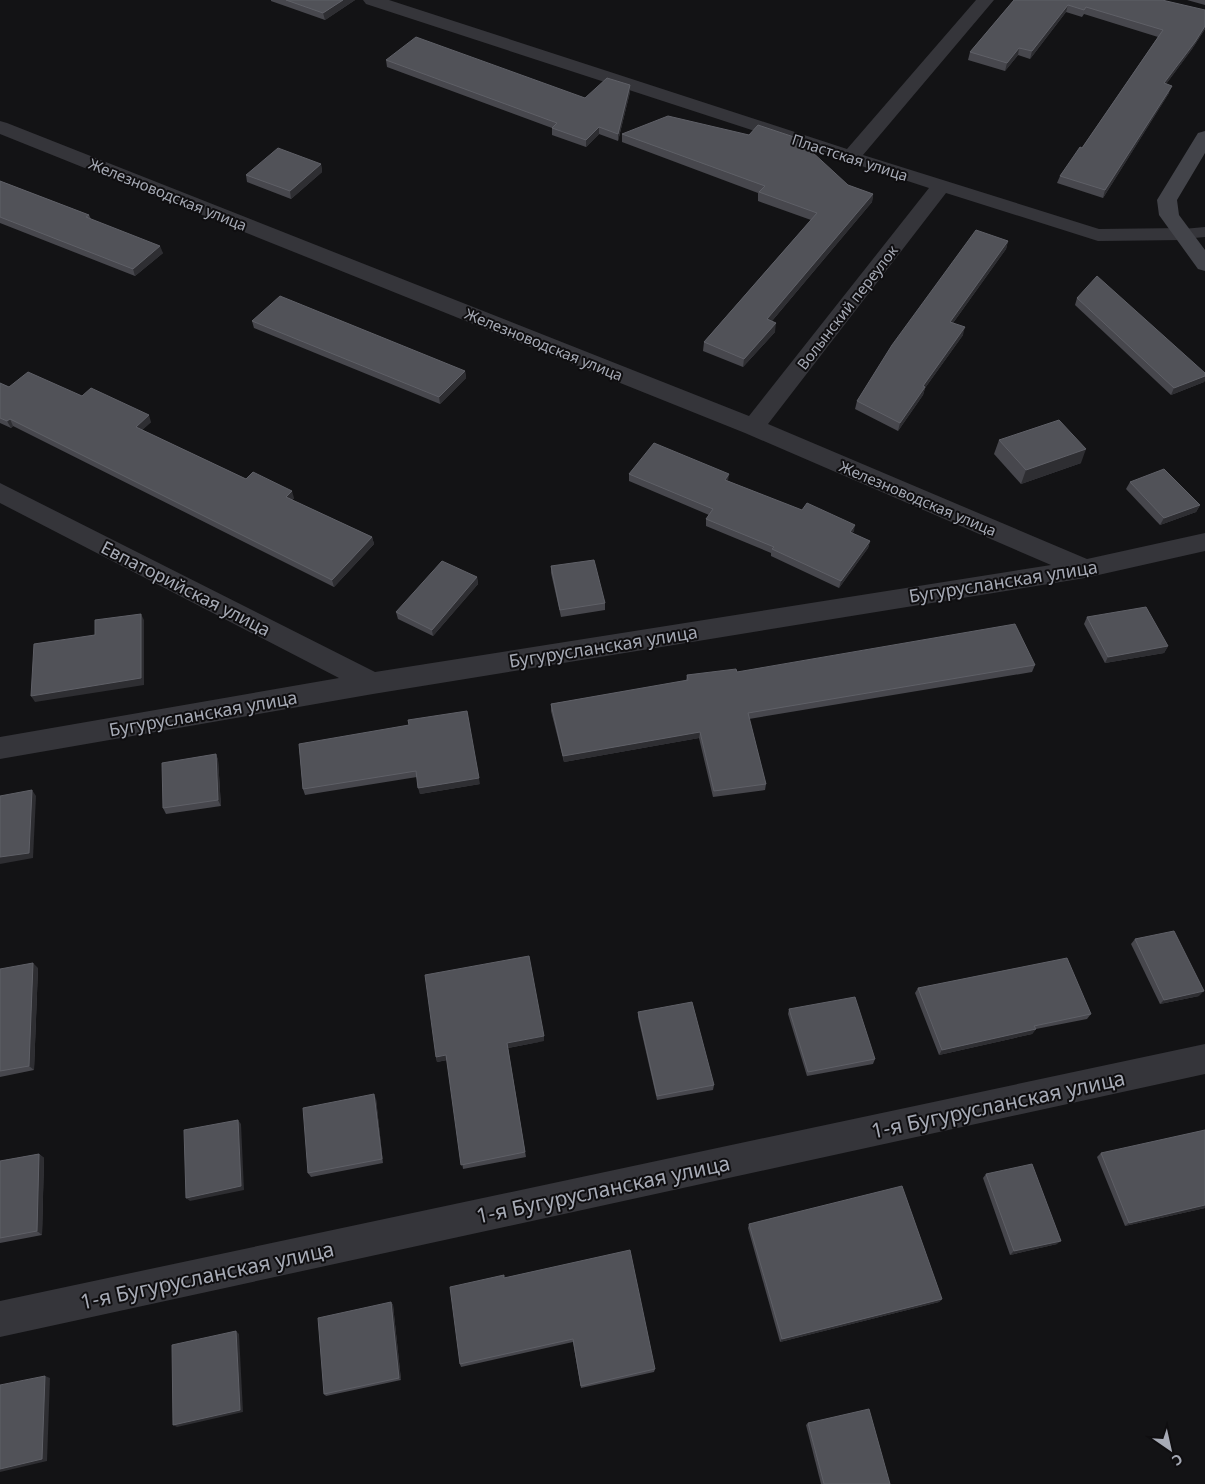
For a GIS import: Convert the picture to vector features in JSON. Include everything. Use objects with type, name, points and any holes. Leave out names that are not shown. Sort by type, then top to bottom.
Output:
[{"type":"street","name":"Пластская улица","points":[[372,0],[851,157],[1098,235],[1183,234]]},
{"type":"street","points":[[851,157],[985,0]]},
{"type":"street","name":"Железноводская улица","points":[[0,127],[753,427],[1085,569]]},
{"type":"street","points":[[1205,137],[1167,200],[1169,215],[1205,264]]},
{"type":"street","name":"Волынский переулок","points":[[753,427],[941,186]]},
{"type":"street","name":"Евпаторийская улица","points":[[0,492],[373,683]]},
{"type":"street","name":"Бугурусланская улица","points":[[0,748],[373,683],[1085,569],[1205,542]]},
{"type":"street","name":"1-я Бугурусланская улица","points":[[0,1319],[1205,1059]]},
{"type":"lane","points":[[1183,234],[1205,232]]},
{"type":"building","points":[[286,0],[343,0],[323,13]]},
{"type":"building","points":[[1014,0],[1162,0],[1205,10],[1205,26],[1164,83],[1172,86],[1105,190],[1060,176],[1080,147],[1082,148],[1163,30],[1086,7],[1084,10],[1068,5],[1032,51],[1019,48],[1007,63],[970,52]]},
{"type":"building","points":[[416,37],[585,98],[607,78],[630,85],[618,134],[599,127],[586,140],[552,128],[557,123],[386,60]]},
{"type":"building","points":[[668,116],[749,135],[758,125],[797,138],[848,185],[873,194],[767,319],[776,323],[744,359],[704,342],[817,213],[759,192],[765,186],[622,134]]},
{"type":"building","points":[[278,148],[321,164],[290,191],[246,175]]},
{"type":"building","points":[[0,181],[89,215],[86,217],[160,246],[133,269],[0,217]]},
{"type":"building","points":[[976,230],[1008,241],[950,322],[965,327],[923,386],[925,387],[900,423],[857,401],[892,345]]},
{"type":"building","points":[[1097,276],[1205,373],[1205,376],[1174,388],[1077,298]]},
{"type":"building","points":[[280,296],[465,371],[439,397],[252,321]]},
{"type":"building","points":[[28,372],[82,396],[91,388],[149,415],[136,427],[246,479],[253,472],[292,491],[286,497],[372,537],[332,580],[10,419],[7,421],[0,418],[0,383],[9,387]]},
{"type":"building","points":[[1059,420],[1086,449],[1026,470],[999,440]]},
{"type":"building","points":[[654,443],[729,474],[725,480],[802,510],[807,503],[855,525],[850,532],[870,541],[841,581],[772,549],[774,547],[706,519],[713,509],[629,474]]},
{"type":"building","points":[[1164,469],[1200,505],[1164,518],[1130,482]]},
{"type":"building","points":[[594,560],[605,603],[560,610],[551,566]]},
{"type":"building","points":[[442,561],[477,577],[432,630],[396,612]]},
{"type":"building","points":[[1146,607],[1168,646],[1108,657],[1087,617]]},
{"type":"building","points":[[141,614],[141,678],[31,696],[34,644],[95,635],[95,620]]},
{"type":"building","points":[[1015,624],[1035,665],[748,713],[766,784],[714,791],[700,732],[563,756],[551,704],[688,680],[687,675],[736,669],[737,672]]},
{"type":"building","points":[[467,711],[479,778],[418,788],[416,771],[303,789],[299,744],[409,725],[408,720]]},
{"type":"building","points":[[216,754],[218,800],[163,808],[162,763]]},
{"type":"building","points":[[32,790],[29,853],[0,857],[0,796]]},
{"type":"building","points":[[1174,931],[1204,991],[1164,1000],[1135,939]]},
{"type":"building","points":[[529,956],[544,1036],[507,1043],[525,1152],[461,1165],[446,1055],[436,1057],[425,975]]},
{"type":"building","points":[[1067,958],[1091,1014],[1034,1026],[1036,1029],[942,1050],[918,988]]},
{"type":"building","points":[[33,963],[29,1066],[0,1071],[0,969]]},
{"type":"building","points":[[855,997],[875,1059],[808,1072],[789,1009]]},
{"type":"building","points":[[692,1002],[714,1085],[657,1096],[638,1012]]},
{"type":"building","points":[[374,1094],[382,1159],[308,1173],[303,1108]]},
{"type":"building","points":[[238,1120],[241,1186],[186,1198],[184,1130]]},
{"type":"building","points":[[1205,1130],[1205,1205],[1129,1223],[1101,1153]]},
{"type":"building","points":[[39,1154],[37,1231],[0,1238],[0,1161]]},
{"type":"building","points":[[1032,1164],[1061,1241],[1014,1251],[986,1174]]},
{"type":"building","points":[[902,1186],[942,1299],[782,1339],[749,1224]]},
{"type":"building","points":[[630,1250],[655,1369],[581,1386],[573,1339],[460,1364],[450,1287],[504,1275],[504,1278]]},
{"type":"building","points":[[391,1302],[399,1378],[324,1394],[318,1318]]},
{"type":"building","points":[[236,1331],[240,1410],[173,1425],[172,1345]]},
{"type":"building","points":[[45,1376],[42,1459],[0,1469],[0,1385]]},
{"type":"building","points":[[869,1409],[890,1484],[824,1484],[808,1423]]}]
